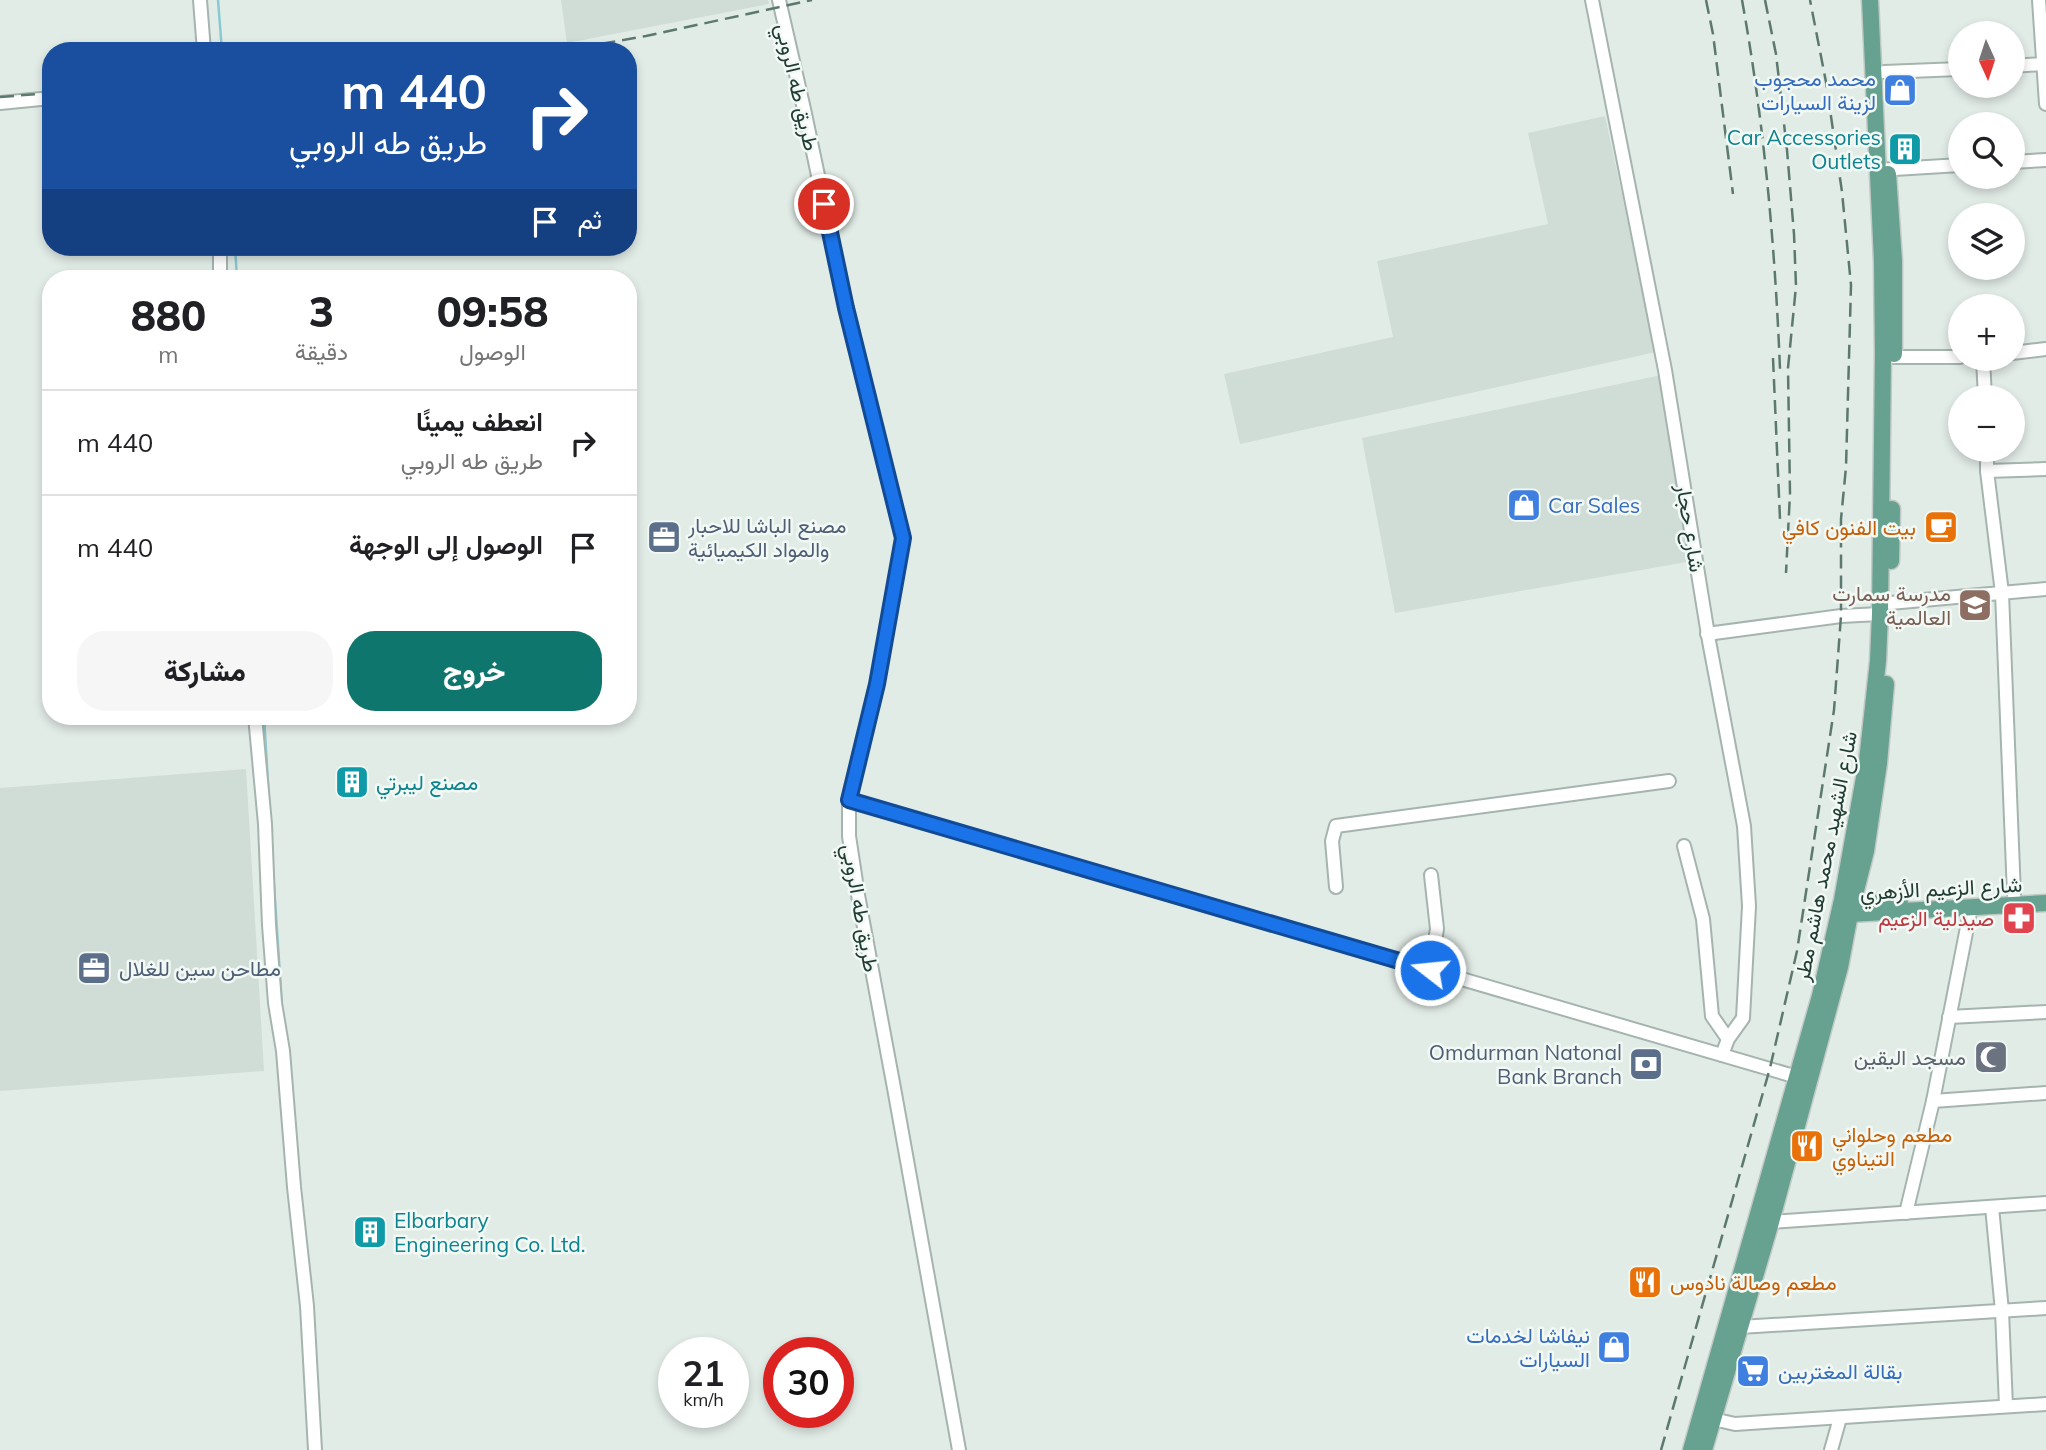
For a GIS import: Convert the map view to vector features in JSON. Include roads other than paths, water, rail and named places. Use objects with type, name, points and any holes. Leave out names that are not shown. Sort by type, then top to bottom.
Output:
[{"type":"main road","name":"شارع الشهيد محمد هاشم مطر","points":[[1870,0],[1883,170],[1894,261],[1894,358],[1885,608]]},
{"type":"main road","name":"شارع الشهيد محمد هاشم مطر","points":[[1691,1450],[1819,996],[1866,851],[1879,763],[1885,709],[1882,261],[1884,72],[1880,0]]},
{"type":"main road","name":"شارع الزعيم الأزهري","points":[[1846,907],[2046,893]]},
{"type":"main road","name":"شارع الزعيم الأزهري","points":[[1846,907],[2046,903]]},
{"type":"main road","name":"شارع الشهيد محمد هاشم مطر","points":[[1704,1450],[1771,1222],[1840,967],[1846,907]]},
{"type":"street","points":[[200,0],[203,42]]},
{"type":"street","name":"طريق طه الروبي","points":[[779,0],[846,308],[903,538],[877,684],[849,800],[849,836],[959,1450]]},
{"type":"street","name":"شارع حجار","points":[[1592,0],[1665,370],[1707,634],[1744,826],[1749,906],[1743,1018],[1728,1038],[1722,1055]]},
{"type":"street","points":[[2039,0],[2046,104]]},
{"type":"street","points":[[2025,65],[2043,64]]},
{"type":"street","points":[[1884,72],[1948,69]]},
{"type":"street","points":[[0,103],[42,99]]},
{"type":"street","points":[[2025,161],[2046,160]]},
{"type":"street","points":[[1883,170],[1948,166]]},
{"type":"street","points":[[2025,351],[2046,349]]},
{"type":"street","points":[[1894,358],[1948,356]]},
{"type":"street","points":[[1987,462],[2002,593],[2014,895]]},
{"type":"street","points":[[1987,471],[2046,469]]},
{"type":"street","points":[[1707,634],[1885,608],[2046,589]]},
{"type":"street","points":[[256,725],[265,824],[275,1003],[283,1051],[307,1306],[315,1450]]},
{"type":"street","points":[[1336,887],[1332,841],[1336,826],[1669,781]]},
{"type":"street","points":[[849,800],[1797,1077]]},
{"type":"street","points":[[1684,846],[1703,919],[1712,1016],[1728,1038]]},
{"type":"street","points":[[1430,970],[1437,929],[1431,875]]},
{"type":"street","points":[[1906,1213],[1933,1101],[1971,906]]},
{"type":"street","points":[[1949,1017],[2046,1012]]},
{"type":"street","points":[[1933,1101],[2046,1093]]},
{"type":"street","points":[[1771,1222],[2046,1203]]},
{"type":"street","points":[[1992,1207],[2002,1311],[2006,1406]]},
{"type":"street","points":[[1740,1327],[2046,1308]]},
{"type":"street","points":[[1713,1419],[1735,1424],[2046,1404]]},
{"type":"street","points":[[1831,1450],[1840,1418]]},
{"type":"waterway","points":[[218,0],[221,42]]},
{"type":"waterway","points":[[236,256],[236,270]]},
{"type":"waterway","points":[[265,725],[269,800]]},
{"type":"waterway","points":[[272,855],[282,1006]]},
{"type":"railway","points":[[612,42],[812,0]]},
{"type":"railway","points":[[1706,0],[1713,34],[1733,194]]},
{"type":"railway","points":[[1742,0],[1757,91],[1767,184],[1780,369]]},
{"type":"railway","points":[[1765,0],[1776,54],[1787,150],[1796,286],[1788,368],[1790,493],[1786,573]]},
{"type":"railway","points":[[1661,1450],[1770,1068],[1797,951],[1834,710],[1841,616],[1841,519],[1846,467],[1851,285],[1842,192],[1826,82],[1810,0]]},
{"type":"railway","points":[[0,97],[42,94]]},
{"type":"railway","points":[[1773,358],[1780,519]]},
{"type":"place","name":"محمد محجوب لزينة السيارات","points":[[1900,90]]},
{"type":"place","name":"Car Accessories Outlets","points":[[1905,149]]},
{"type":"place","name":"Car Sales","points":[[1524,505]]},
{"type":"place","name":"بيت الفنون كافي","points":[[1941,527]]},
{"type":"place","name":"مصنع الباشا للاحبار والمواد الكيميائية","points":[[664,537]]},
{"type":"place","name":"مدرسة سمارت العالمية","points":[[1975,605]]},
{"type":"place","name":"مصنع ليبرتي","points":[[352,782]]},
{"type":"place","name":"صيدلية الزعيم","points":[[2019,918]]},
{"type":"place","name":"مطاحن سين للغلال","points":[[94,968]]},
{"type":"place","name":"مسجد اليقين","points":[[1991,1057]]},
{"type":"place","name":"Omdurman Natonal Bank Branch","points":[[1646,1064]]},
{"type":"place","name":"مطعم وحلواني التيناوي","points":[[1807,1146]]},
{"type":"place","name":"Elbarbary Engineering Co. Ltd.","points":[[370,1232]]},
{"type":"place","name":"مطعم وصالة نادوس","points":[[1645,1282]]},
{"type":"place","name":"نيفاشا لخدمات السيارات","points":[[1614,1347]]},
{"type":"place","name":"بقالة المغتربين","points":[[1753,1371]]}]
